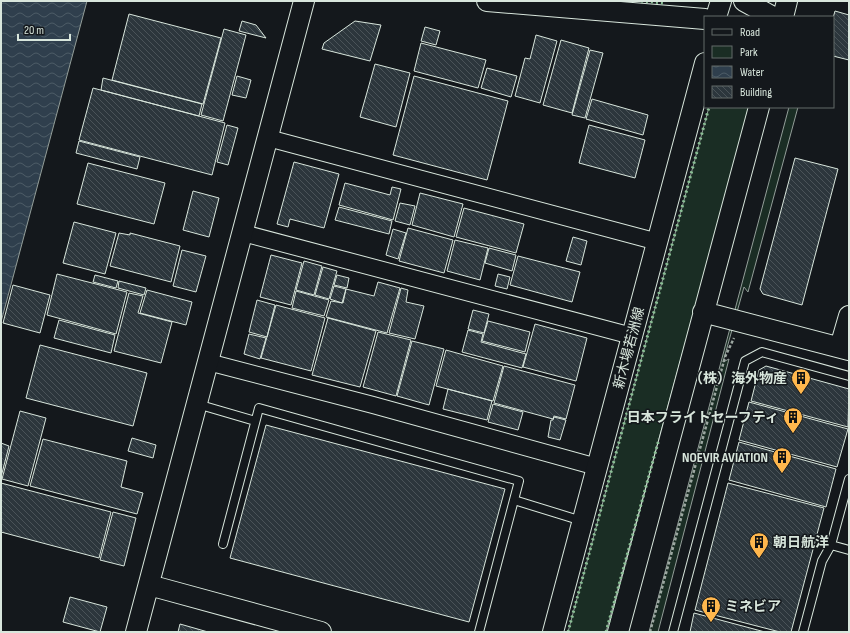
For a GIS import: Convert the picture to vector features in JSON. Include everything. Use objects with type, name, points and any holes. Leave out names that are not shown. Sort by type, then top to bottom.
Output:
[{"type":"street","points":[[136,632],[304,1]]},
{"type":"street","points":[[487,1],[704,19]]},
{"type":"street","points":[[716,16],[721,1]]},
{"type":"street","points":[[744,1],[771,16]]},
{"type":"street","points":[[782,16],[787,1]]},
{"type":"street","name":"新木場若洲線","points":[[553,632],[704,67]]},
{"type":"street","points":[[618,632],[759,108]]},
{"type":"street","points":[[268,138],[658,242]]},
{"type":"street","points":[[243,233],[632,336]]},
{"type":"street","points":[[703,312],[845,349],[849,316]]},
{"type":"street","points":[[208,362],[597,466]]},
{"type":"street","points":[[149,585],[295,629],[321,632]]},
{"type":"lane","points":[[673,632],[746,361],[762,352],[849,376]]},
{"type":"lane","points":[[197,404],[255,421]]},
{"type":"lane","points":[[223,544],[259,408],[519,481],[479,632]]},
{"type":"lane","points":[[803,632],[822,561],[831,545],[849,479]]},
{"type":"lane","points":[[514,500],[583,521]]},
{"type":"lane","points":[[831,545],[849,550]]},
{"type":"path","points":[[650,632],[722,365],[735,338]]},
{"type":"green space","points":[[709,108],[750,108],[606,632],[568,632]]},
{"type":"green space","points":[[789,108],[798,108],[748,292],[744,287],[723,362],[729,359],[658,632],[649,632]]},
{"type":"water","points":[[1,1],[87,1],[1,322]]},
{"type":"building","points":[[835,11],[849,15],[849,60],[834,56],[834,16]]},
{"type":"building","points":[[129,14],[221,38],[203,104],[112,80]]},
{"type":"building","points":[[242,21],[256,25],[266,38],[239,31]]},
{"type":"building","points":[[355,21],[381,25],[370,61],[322,49],[324,43]]},
{"type":"building","points":[[425,27],[440,31],[436,45],[421,41]]},
{"type":"building","points":[[224,29],[246,35],[223,121],[201,115]]},
{"type":"building","points":[[536,35],[557,41],[540,103],[515,96],[525,58],[530,59]]},
{"type":"building","points":[[561,40],[589,48],[572,113],[543,105]]},
{"type":"building","points":[[421,43],[486,60],[478,88],[414,71]]},
{"type":"building","points":[[590,50],[603,53],[585,118],[572,115]]},
{"type":"building","points":[[375,64],[410,73],[396,127],[360,117]]},
{"type":"building","points":[[487,68],[517,76],[511,97],[481,88]]},
{"type":"building","points":[[237,76],[251,80],[246,98],[232,95]]},
{"type":"building","points":[[414,76],[508,101],[487,180],[393,155]]},
{"type":"building","points":[[103,78],[202,104],[199,116],[101,90]]},
{"type":"building","points":[[93,88],[225,123],[212,175],[79,140]]},
{"type":"building","points":[[592,99],[648,115],[643,135],[586,119]]},
{"type":"building","points":[[227,125],[238,128],[228,165],[217,162]]},
{"type":"building","points":[[589,125],[645,140],[635,178],[579,163]]},
{"type":"building","points":[[79,141],[140,157],[137,169],[76,153]]},
{"type":"building","points":[[795,158],[838,169],[802,305],[763,294],[760,289]]},
{"type":"building","points":[[294,162],[339,174],[324,228],[290,219],[288,227],[277,224]]},
{"type":"building","points":[[88,163],[165,183],[154,224],[77,204]]},
{"type":"building","points":[[345,183],[390,195],[392,187],[401,189],[393,220],[339,205]]},
{"type":"building","points":[[193,191],[219,198],[209,237],[183,230]]},
{"type":"building","points":[[420,193],[463,204],[454,237],[412,225]]},
{"type":"building","points":[[400,203],[415,206],[410,225],[395,221]]},
{"type":"building","points":[[339,207],[392,221],[389,234],[335,220]]},
{"type":"building","points":[[464,208],[524,224],[516,253],[456,237]]},
{"type":"building","points":[[74,222],[116,233],[105,274],[63,263]]},
{"type":"building","points":[[408,228],[453,240],[444,273],[399,261]]},
{"type":"building","points":[[393,229],[406,233],[398,259],[386,255]]},
{"type":"building","points":[[119,233],[130,235],[130,233],[180,246],[171,282],[110,266]]},
{"type":"building","points":[[573,237],[587,241],[581,265],[566,261]]},
{"type":"building","points":[[455,240],[488,248],[480,280],[447,271]]},
{"type":"building","points":[[489,248],[516,255],[512,271],[485,263]]},
{"type":"building","points":[[182,250],[206,256],[196,292],[173,286]]},
{"type":"building","points":[[271,255],[302,263],[291,305],[260,297]]},
{"type":"building","points":[[518,256],[580,272],[572,302],[510,285]]},
{"type":"building","points":[[304,261],[322,266],[314,295],[296,290]]},
{"type":"building","points":[[323,267],[337,271],[329,299],[315,295]]},
{"type":"building","points":[[57,274],[127,292],[116,334],[47,315]]},
{"type":"building","points":[[498,274],[510,277],[507,289],[495,286]]},
{"type":"building","points":[[95,275],[118,281],[116,288],[93,282]]},
{"type":"building","points":[[337,275],[349,278],[347,288],[334,285]]},
{"type":"building","points":[[119,281],[146,288],[144,295],[118,288]]},
{"type":"building","points":[[378,282],[400,288],[387,333],[326,317],[331,301],[343,303],[346,289],[374,296]]},
{"type":"building","points":[[13,285],[50,295],[40,333],[3,323]]},
{"type":"building","points":[[334,286],[346,289],[342,303],[330,299]]},
{"type":"building","points":[[401,288],[408,290],[406,302],[424,306],[415,339],[389,333]]},
{"type":"building","points":[[147,290],[192,302],[186,325],[140,313]]},
{"type":"building","points":[[296,291],[329,300],[324,316],[292,308]]},
{"type":"building","points":[[129,293],[143,296],[138,313],[172,322],[161,363],[114,351]]},
{"type":"building","points":[[257,300],[275,305],[267,337],[249,332]]},
{"type":"building","points":[[276,305],[325,318],[311,371],[261,358]]},
{"type":"building","points":[[473,310],[489,314],[484,333],[468,329]]},
{"type":"building","points":[[328,318],[376,331],[360,387],[312,375]]},
{"type":"building","points":[[59,320],[115,335],[111,353],[54,338]]},
{"type":"building","points":[[488,321],[530,332],[525,352],[482,341]]},
{"type":"building","points":[[535,324],[587,338],[576,381],[523,367]]},
{"type":"building","points":[[468,330],[483,334],[481,342],[526,354],[522,368],[462,352]]},
{"type":"building","points":[[378,332],[411,340],[396,396],[363,387]]},
{"type":"building","points":[[249,334],[266,338],[260,359],[244,354]]},
{"type":"building","points":[[412,341],[444,349],[429,405],[397,396]]},
{"type":"building","points":[[40,345],[147,373],[133,426],[26,398]]},
{"type":"building","points":[[446,350],[503,366],[493,401],[436,386]]},
{"type":"building","points":[[504,366],[575,385],[566,419],[554,416],[553,419],[494,403]]},
{"type":"building","name":"（株）海外物産","points":[[766,366],[849,389],[848,427],[751,401],[759,370]]},
{"type":"building","points":[[448,389],[492,401],[487,420],[443,409]]},
{"type":"building","name":"日本フライトセーフティ","points":[[749,402],[848,429],[837,467],[739,440]]},
{"type":"building","points":[[493,404],[523,412],[518,430],[488,422]]},
{"type":"building","points":[[20,411],[46,418],[28,486],[2,479]]},
{"type":"building","points":[[554,417],[566,420],[560,440],[548,437],[551,420],[553,420]]},
{"type":"building","points":[[266,425],[505,489],[469,622],[230,558]]},
{"type":"building","points":[[132,438],[156,445],[153,458],[128,451]]},
{"type":"building","points":[[43,439],[127,461],[121,487],[143,493],[137,514],[30,486]]},
{"type":"building","name":"NOEVIR AVIATION","points":[[739,442],[836,469],[826,507],[729,480]]},
{"type":"building","points":[[1,443],[9,446],[1,477]]},
{"type":"building","points":[[1,483],[111,512],[99,558],[1,532]]},
{"type":"building","name":"朝日航洋","points":[[728,483],[824,508],[791,632],[780,632],[695,610]]},
{"type":"building","points":[[113,512],[136,518],[124,566],[100,560]]},
{"type":"building","points":[[70,597],[107,607],[100,632],[63,622]]},
{"type":"building","name":"ミネビア","points":[[694,613],[765,632],[690,632]]},
{"type":"building","points":[[180,624],[208,632],[178,632]]},
{"type":"hedge","points":[[641,1],[664,3],[665,1]]},
{"type":"hedge","points":[[568,632],[709,108]]},
{"type":"hedge","points":[[606,632],[659,439]]},
{"type":"place","name":"（株）海外物産","points":[[801,395]]},
{"type":"place","name":"日本フライトセーフティ","points":[[793,434]]},
{"type":"place","name":"NOEVIR AVIATION","points":[[782,474]]},
{"type":"place","name":"朝日航洋","points":[[759,559]]},
{"type":"place","name":"ミネビア","points":[[711,623]]}]
